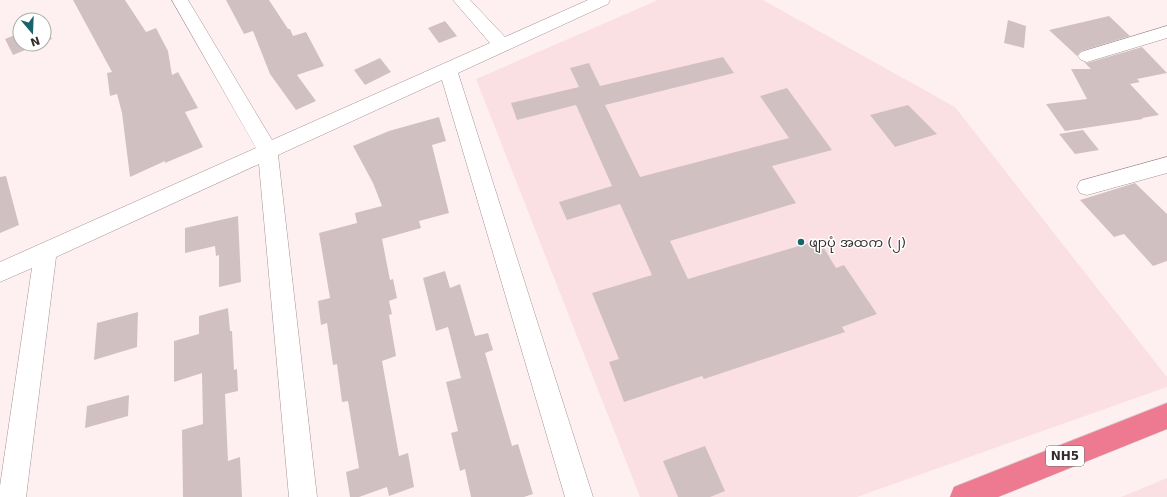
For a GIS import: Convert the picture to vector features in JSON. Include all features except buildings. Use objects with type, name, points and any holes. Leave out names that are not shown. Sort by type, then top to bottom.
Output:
[{"type":"highway","name":"NH5","points":[[964,497],[1167,416]]},
{"type":"street","points":[[180,0],[268,151],[303,497]]},
{"type":"street","points":[[461,0],[502,45]]},
{"type":"street","points":[[0,272],[602,0]]},
{"type":"street","points":[[1087,56],[1167,32]]},
{"type":"street","points":[[448,70],[579,497]]},
{"type":"street","points":[[1087,187],[1167,165]]},
{"type":"street","points":[[12,497],[46,251]]},
{"type":"shaded area","name":"ဖျာပုံ အထက (၂)","points":[[658,0],[763,0],[955,107],[1167,377],[1167,387],[857,497],[640,497],[476,79]]},
{"type":"shaded area","points":[[1167,478],[1167,497],[1121,497]]},
{"type":"place","name":"ဖျာပုံ အထက (၂)","points":[[801,242]]}]
